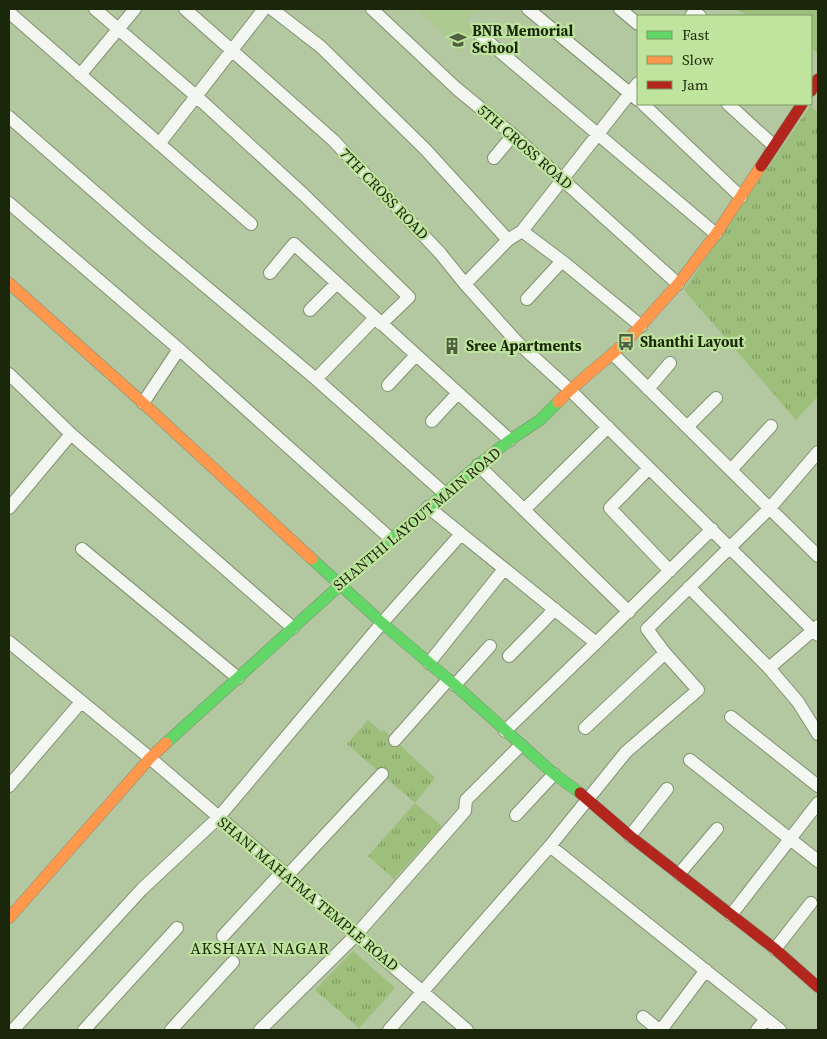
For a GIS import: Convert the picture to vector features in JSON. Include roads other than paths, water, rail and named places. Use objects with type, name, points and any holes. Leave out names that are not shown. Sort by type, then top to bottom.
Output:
[{"type":"street","points":[[95,9],[196,96],[304,195],[409,297],[378,321],[316,380]]},
{"type":"street","points":[[80,75],[135,9]]},
{"type":"street","name":"7TH CROSS ROAD","points":[[185,9],[332,140],[440,253],[517,342],[570,390],[817,631]]},
{"type":"street","points":[[159,144],[264,9]]},
{"type":"street","points":[[272,9],[322,47],[426,150],[508,240]]},
{"type":"street","name":"5TH CROSS ROAD","points":[[372,9],[456,88],[513,134],[678,284]]},
{"type":"street","points":[[465,284],[508,240],[522,231],[598,134],[636,92],[528,9]]},
{"type":"street","points":[[620,9],[637,23]]},
{"type":"street","points":[[11,14],[251,224]]},
{"type":"street","points":[[478,33],[716,234]]},
{"type":"street","points":[[644,105],[741,197]]},
{"type":"street","points":[[729,105],[774,146]]},
{"type":"street","name":"SHANTHI LAYOUT MAIN ROAD","points":[[9,918],[150,758],[391,539],[478,465],[540,420],[570,390],[626,342],[678,284],[716,234],[801,105]]},
{"type":"street","points":[[9,117],[143,234],[316,380],[444,493]]},
{"type":"street","points":[[494,158],[513,134]]},
{"type":"street","points":[[9,203],[179,349],[391,539]]},
{"type":"street","points":[[522,231],[562,261],[641,326]]},
{"type":"street","points":[[270,274],[294,244],[510,440]]},
{"type":"street","points":[[527,300],[562,261]]},
{"type":"street","points":[[9,283],[143,403],[382,623],[504,731],[630,836],[775,949],[818,986]]},
{"type":"street","points":[[310,310],[337,283]]},
{"type":"street","points":[[143,403],[179,349]]},
{"type":"street","points":[[613,354],[818,556]]},
{"type":"street","points":[[388,385],[416,355]]},
{"type":"street","points":[[648,389],[670,363]]},
{"type":"street","points":[[9,374],[71,434],[293,628]]},
{"type":"street","points":[[432,422],[458,393]]},
{"type":"street","points":[[687,427],[716,398]]},
{"type":"street","points":[[731,470],[771,426]]},
{"type":"street","points":[[524,510],[608,427]]},
{"type":"street","points":[[9,508],[71,434]]},
{"type":"street","points":[[389,1030],[550,846],[626,752],[698,690],[665,653],[647,629],[770,508],[818,452]]},
{"type":"street","points":[[478,465],[629,612]]},
{"type":"street","points":[[649,468],[610,508],[670,571]]},
{"type":"street","points":[[428,507],[596,643]]},
{"type":"street","points":[[504,731],[629,612],[712,529]]},
{"type":"street","points":[[13,1030],[142,889],[218,818],[382,623],[462,534]]},
{"type":"street","points":[[82,549],[238,678]]},
{"type":"street","points":[[429,663],[504,569]]},
{"type":"street","points":[[689,586],[769,668],[798,702],[818,734]]},
{"type":"street","points":[[509,656],[554,609]]},
{"type":"street","points":[[769,668],[817,631]]},
{"type":"street","points":[[395,740],[490,646]]},
{"type":"street","name":"SHANI MAHATMA TEMPLE ROAD","points":[[11,649],[150,758],[467,1030]]},
{"type":"street","points":[[585,728],[665,653]]},
{"type":"street","points":[[9,786],[81,702]]},
{"type":"street","points":[[731,717],[818,786]]},
{"type":"street","points":[[260,1030],[356,935],[465,811],[466,800],[522,745]]},
{"type":"street","points":[[690,760],[818,860]]},
{"type":"street","points":[[223,936],[382,774]]},
{"type":"street","points":[[516,815],[554,774]]},
{"type":"street","points":[[630,836],[667,789]]},
{"type":"street","points":[[731,916],[818,803]]},
{"type":"street","points":[[679,874],[717,829]]},
{"type":"street","points":[[550,846],[780,1030]]},
{"type":"street","points":[[775,949],[811,903]]},
{"type":"street","points":[[84,1030],[177,928]]},
{"type":"street","points":[[171,1030],[234,962]]},
{"type":"street","points":[[643,1017],[660,1030],[706,970]]},
{"type":"street","points":[[757,1030],[766,1019]]},
{"type":"place","name":"BNR Memorial School","points":[[458,40]]},
{"type":"place","name":"Shanthi Layout","points":[[626,342]]},
{"type":"place","name":"Sree Apartments","points":[[452,346]]},
{"type":"district","name":"AKSHAYA NAGAR","points":[[260,948]]}]
